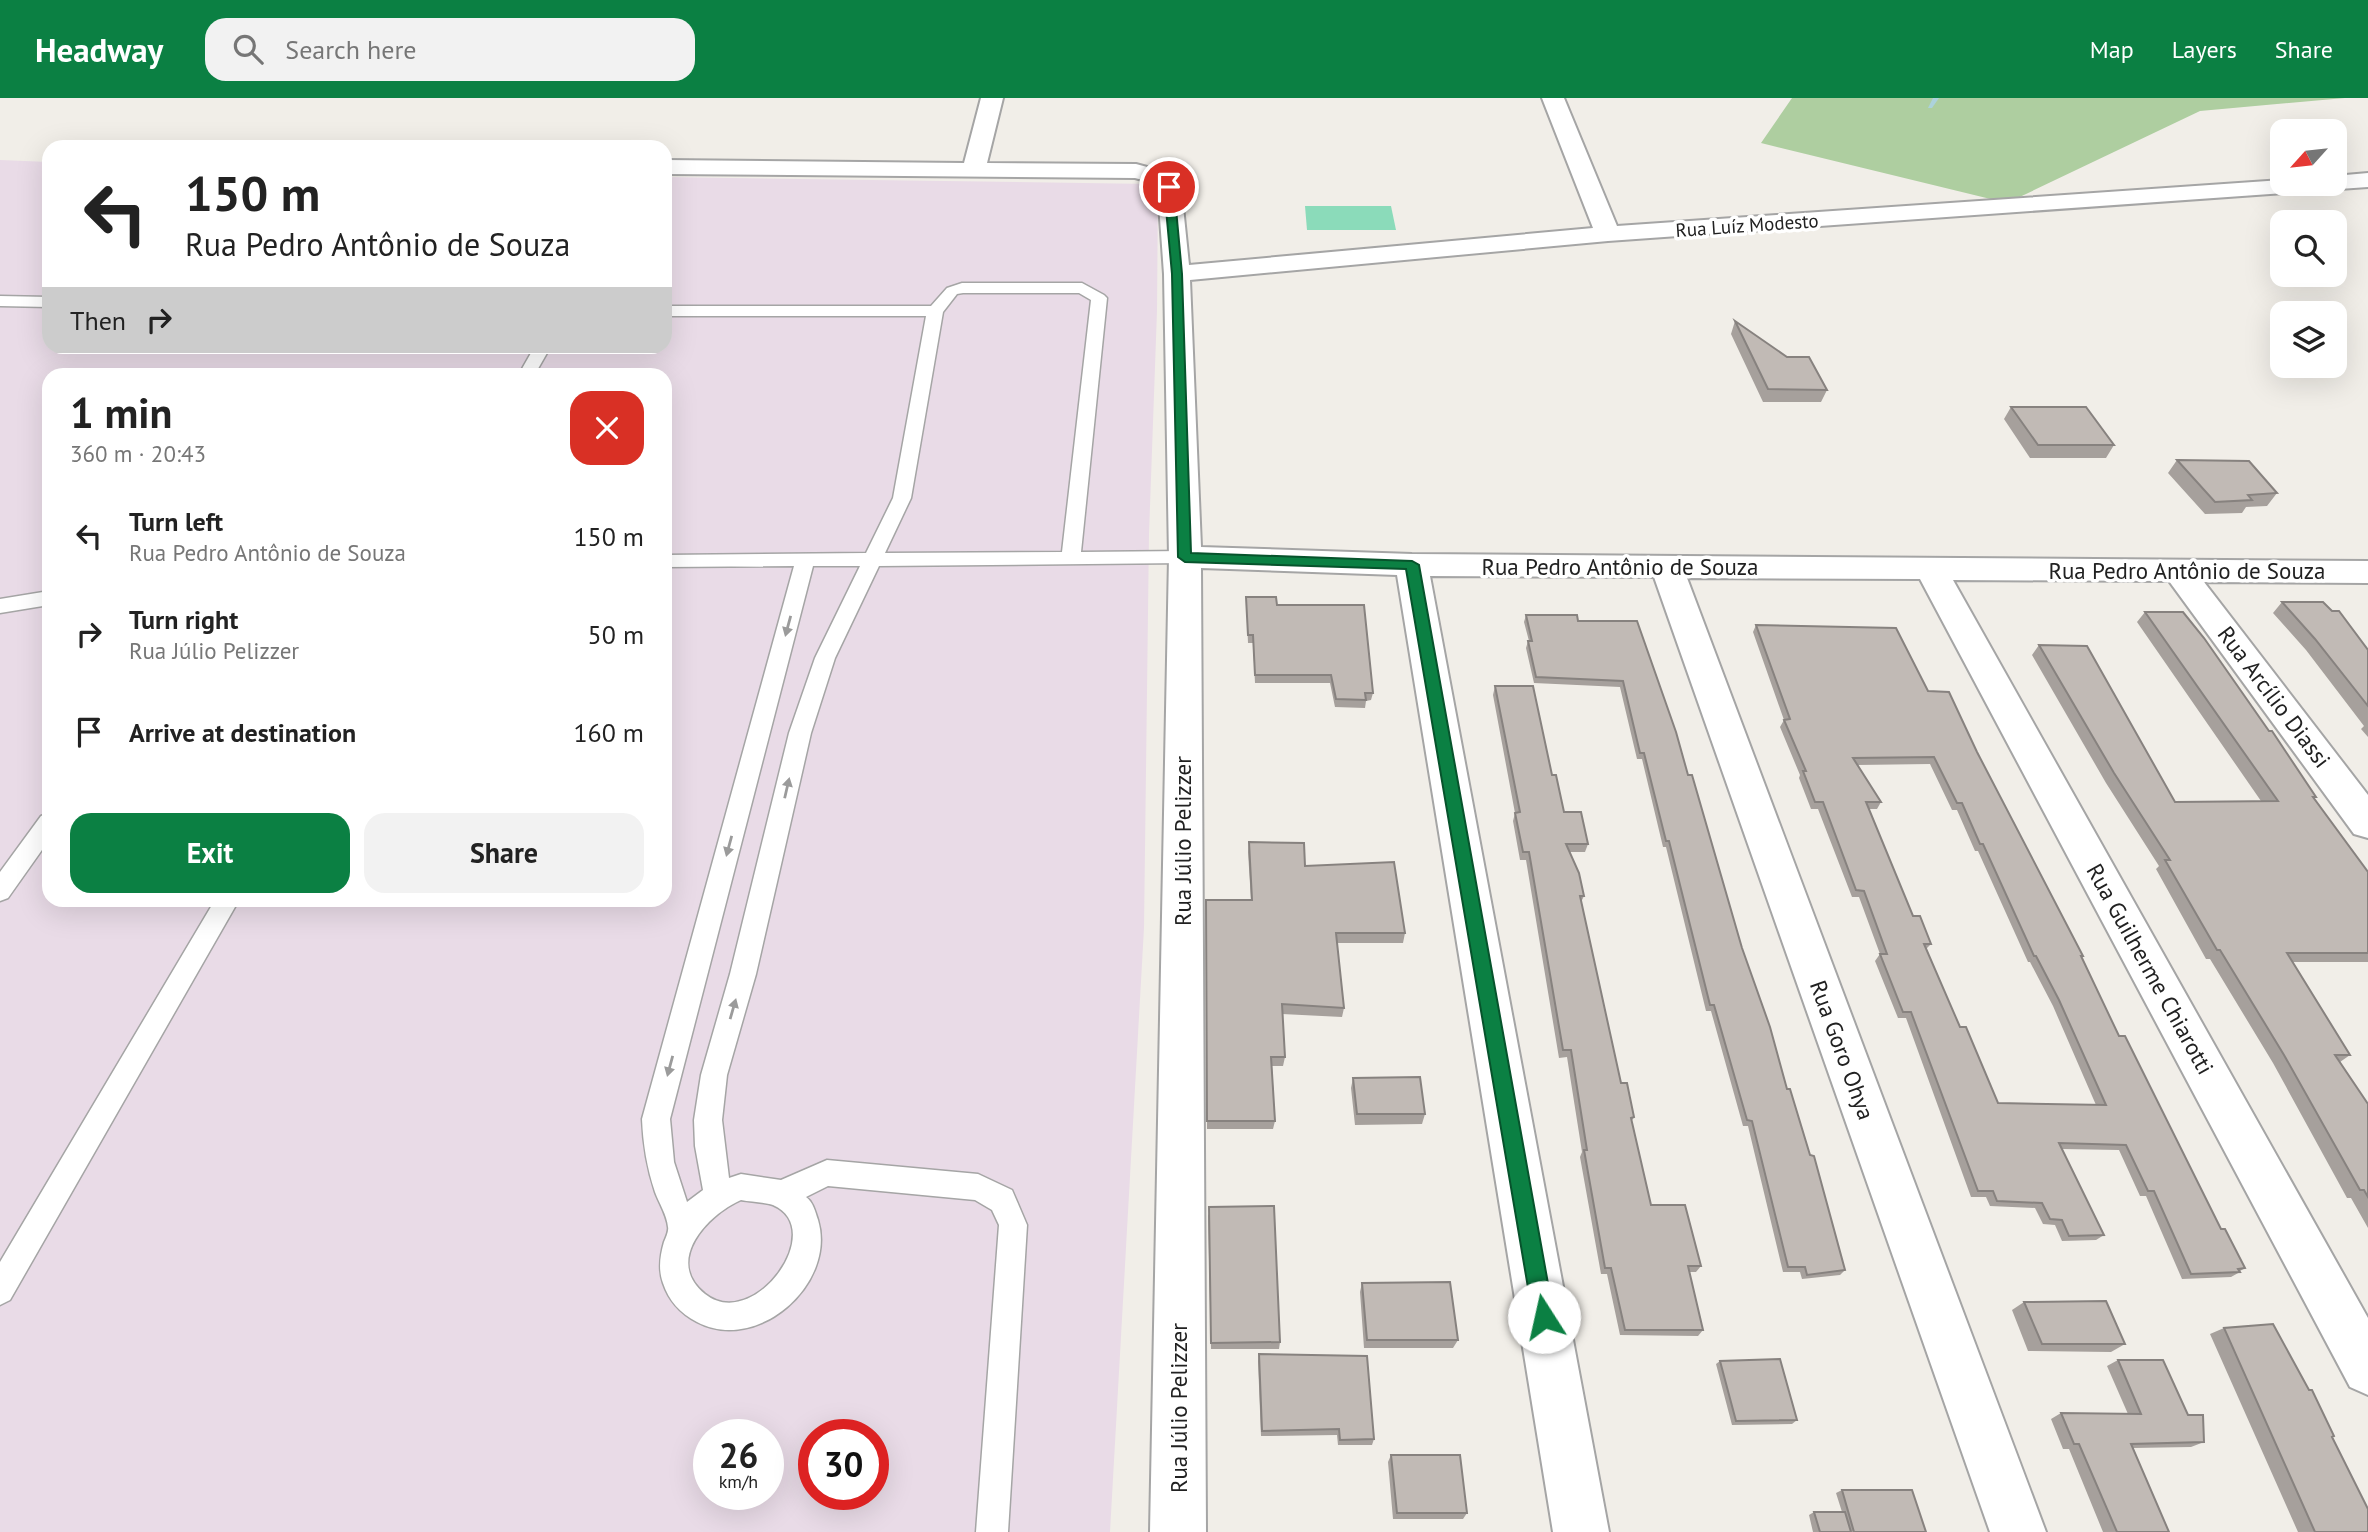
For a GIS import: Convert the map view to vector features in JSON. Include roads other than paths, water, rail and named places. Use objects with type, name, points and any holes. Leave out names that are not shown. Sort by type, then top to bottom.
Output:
[{"type":"street","points":[[672,167],[974,168],[992,98]]},
{"type":"street","points":[[1553,98],[1608,234]]},
{"type":"street","name":"Rua Júlio Pelizzer","points":[[974,168],[1136,171],[1154,176],[1169,187],[1177,274],[1185,557],[1178,1532]]},
{"type":"street","points":[[2347,182],[2368,180]]},
{"type":"street","name":"Rua Luíz Modesto","points":[[1177,274],[1608,234],[2270,187]]},
{"type":"street","name":"Rua Pedro Antônio de Souza","points":[[1185,557],[1412,565],[2368,572]]},
{"type":"street","points":[[1412,565],[1581,1532]]},
{"type":"street","name":"Rua Goro Ohya","points":[[1667,567],[2018,1532]]},
{"type":"street","name":"Rua Guilherme Chiarotti","points":[[1931,569],[2368,1369]]},
{"type":"street","name":"Rua Arcílio Diassi","points":[[2179,572],[2368,823]]},
{"type":"lane","points":[[718,1196],[709,1146],[708,1120],[714,1076],[743,974],[800,733],[825,658],[902,499],[935,311],[952,291],[962,288],[1082,288],[1098,298],[1071,558]]},
{"type":"lane","points":[[0,301],[42,302]]},
{"type":"lane","points":[[672,311],[935,311]]},
{"type":"lane","name":"Rua Pedro Antônio de Souza","points":[[672,561],[1185,557]]},
{"type":"lane","points":[[684,1230],[664,1182],[656,1149],[656,1119],[805,560]]},
{"type":"lane","points":[[0,606],[42,599]]},
{"type":"lane","points":[[0,891],[42,832]]},
{"type":"lane","points":[[0,1290],[223,907]]},
{"type":"lane","points":[[783,1194],[827,1173],[978,1186],[1002,1200],[1013,1225],[992,1532]]},
{"type":"lane","points":[[741,1187],[764,1187],[783,1194],[798,1207],[807,1225],[808,1247],[800,1269],[786,1290],[765,1307],[742,1315],[718,1317],[698,1309],[682,1294],[674,1275],[675,1252],[684,1230],[699,1210],[718,1196],[741,1187]]},
{"type":"waterway","points":[[1930,107],[1936,98]]}]
